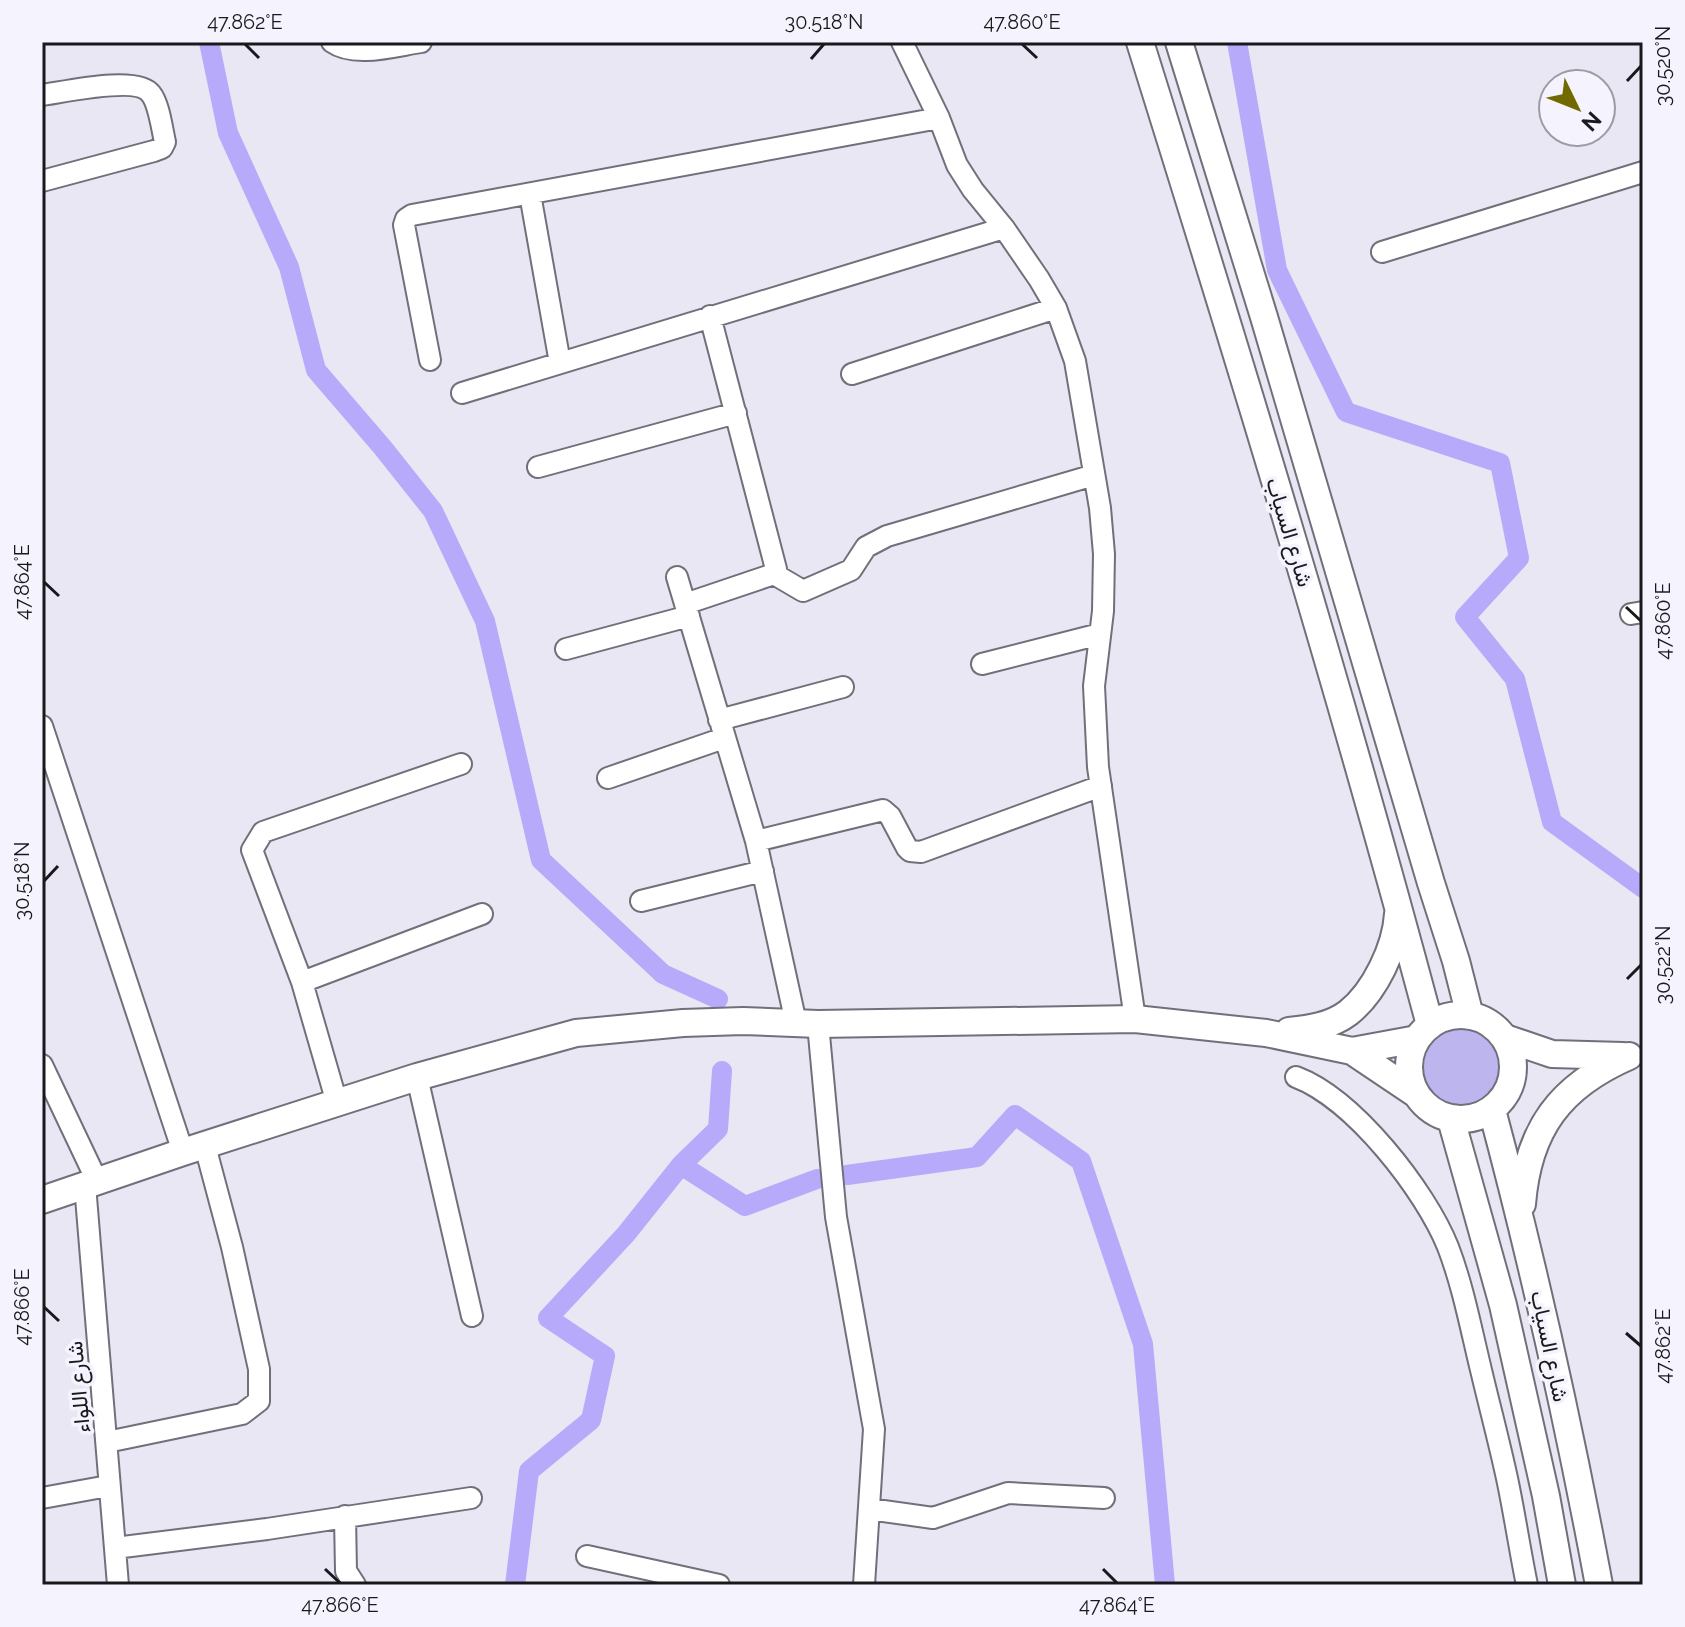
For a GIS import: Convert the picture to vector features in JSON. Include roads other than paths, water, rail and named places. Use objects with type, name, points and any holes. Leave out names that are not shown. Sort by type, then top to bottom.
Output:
[{"type":"main road","name":"شارع السياب","points":[[1140,42],[1283,508],[1398,906],[1423,1032]]},
{"type":"main road","name":"شارع السياب","points":[[1179,42],[1264,317],[1470,1016]]},
{"type":"main road","points":[[1266,1033],[1314,1028],[1348,1014],[1373,984],[1385,963],[1397,924],[1398,906]]},
{"type":"main road","points":[[1352,1051],[1423,1032],[1449,1016],[1484,1020],[1505,1038],[1514,1063],[1508,1090],[1492,1110],[1479,1117],[1451,1119],[1425,1105],[1410,1080],[1409,1066],[1411,1052],[1423,1032]]},
{"type":"main road","points":[[42,1200],[417,1077],[576,1033],[683,1023],[1135,1019],[1266,1033],[1352,1051],[1416,1094]]},
{"type":"main road","points":[[1505,1038],[1552,1054],[1636,1056]]},
{"type":"main road","points":[[1512,1077],[1552,1054]]},
{"type":"main road","points":[[1525,1235],[1522,1207],[1524,1179],[1531,1152],[1543,1126],[1559,1103],[1579,1083],[1603,1068],[1636,1056]]},
{"type":"main road","name":"شارع السياب","points":[[1492,1110],[1525,1235],[1584,1502],[1599,1585]]},
{"type":"main road","name":"شارع السياب","points":[[1451,1119],[1503,1305],[1546,1496],[1562,1585]]},
{"type":"street","points":[[332,42],[340,48],[357,51],[421,42]]},
{"type":"street","points":[[902,42],[939,118],[957,165],[1039,279],[1056,308],[1075,361],[1100,508],[1104,554],[1103,611],[1094,686],[1098,767],[1135,1019]]},
{"type":"street","points":[[42,95],[119,85],[141,86],[150,92],[154,100],[165,142],[162,148],[154,151],[42,181]]},
{"type":"street","points":[[430,360],[404,225],[412,215],[939,118]]},
{"type":"street","points":[[1382,252],[1643,172]]},
{"type":"street","points":[[530,194],[560,363]]},
{"type":"street","points":[[462,393],[1004,228]]},
{"type":"street","points":[[852,374],[1056,308]]},
{"type":"street","points":[[566,649],[687,610],[774,574],[776,569],[710,316]]},
{"type":"street","points":[[538,467],[736,413]]},
{"type":"street","points":[[774,574],[803,591],[851,570],[866,547],[887,536],[1094,475]]},
{"type":"street","points":[[677,577],[807,1024],[836,1217],[874,1429],[864,1585]]},
{"type":"street","points":[[982,664],[1100,634]]},
{"type":"street","points":[[608,778],[721,729],[843,687]]},
{"type":"street","points":[[42,726],[232,1247],[259,1369],[259,1401],[242,1414],[107,1442]]},
{"type":"street","points":[[337,1103],[302,982],[252,850],[263,832],[461,764]]},
{"type":"street","points":[[756,841],[883,810],[890,816],[907,848],[921,852],[1101,786]]},
{"type":"street","points":[[641,901],[763,871]]},
{"type":"street","points":[[302,982],[482,914]]},
{"type":"street","points":[[42,1065],[91,1183]]},
{"type":"street","points":[[417,1077],[472,1316]]},
{"type":"street","points":[[1296,1077],[1320,1089],[1377,1138],[1421,1199],[1446,1243],[1460,1281],[1508,1484],[1527,1585]]},
{"type":"street","name":"شارع اللواء","points":[[91,1183],[108,1486],[118,1585]]},
{"type":"street","points":[[42,1498],[108,1486]]},
{"type":"street","points":[[869,1509],[933,1518],[1008,1493],[1104,1498]]},
{"type":"street","points":[[115,1548],[471,1498]]},
{"type":"street","points":[[345,1516],[346,1571],[355,1585]]},
{"type":"street","points":[[587,1556],[719,1585]]},
{"type":"waterway","points":[[209,42],[228,133],[289,267],[316,370],[433,511],[485,621],[541,860],[663,974],[718,999]]},
{"type":"waterway","points":[[1237,42],[1277,270],[1346,412],[1500,463],[1519,558],[1465,617],[1515,679],[1552,822],[1643,888]]},
{"type":"waterway","points":[[515,1585],[529,1471],[591,1420],[605,1356],[548,1318],[626,1234],[681,1165],[718,1129],[722,1071]]},
{"type":"waterway","points":[[847,1175],[977,1157],[1015,1115],[1081,1161],[1143,1344],[1165,1585]]},
{"type":"waterway","points":[[681,1165],[745,1206],[817,1179]]}]
